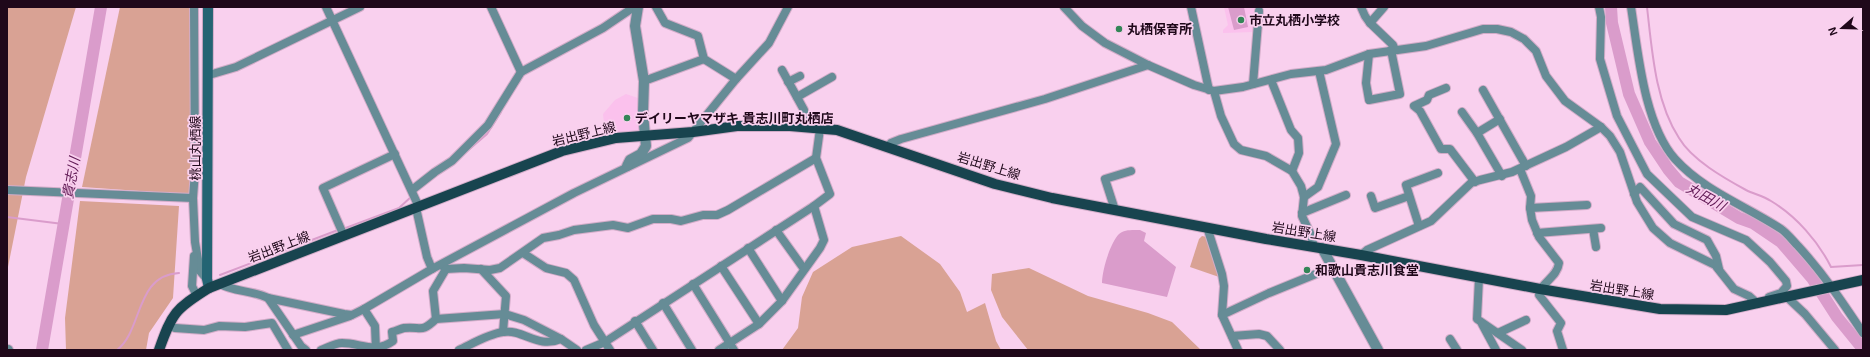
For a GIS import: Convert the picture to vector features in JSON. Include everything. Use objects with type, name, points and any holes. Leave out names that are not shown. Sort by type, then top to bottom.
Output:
[{"type":"main road","name":"桃山丸栖線","points":[[208,7],[208,284]]},
{"type":"main road","name":"岩出野上線","points":[[159,350],[169,322],[179,308],[197,296],[208,284],[220,284],[562,151],[616,138],[693,132],[754,125],[836,130],[995,184],[1052,198],[1479,278],[1660,309],[1712,311],[1726,310],[1791,297],[1863,280]]},
{"type":"street","points":[[194,7],[195,171],[193,198],[195,242],[192,286],[197,296]]},
{"type":"street","points":[[326,7],[412,190],[418,207],[427,257],[432,269]]},
{"type":"street","points":[[209,75],[236,67],[360,7]]},
{"type":"street","points":[[491,7],[521,72]]},
{"type":"street","points":[[412,190],[435,172],[452,162],[488,125],[521,72],[603,28],[634,7]]},
{"type":"street","points":[[627,166],[630,160],[641,154],[646,146],[644,80],[635,26],[638,7]]},
{"type":"street","points":[[656,7],[665,23],[698,36],[704,59],[736,79]]},
{"type":"street","points":[[436,319],[434,290],[443,267],[567,196],[688,138],[736,79],[769,42],[788,7]]},
{"type":"street","points":[[1064,7],[1082,26],[1106,43],[1148,65],[1194,85],[1211,90],[1253,84],[1291,74],[1319,71],[1369,54],[1426,46],[1483,29],[1497,29],[1511,32],[1524,39],[1536,51],[1546,76],[1565,101],[1601,127],[1620,152],[1634,194],[1644,216],[1653,228],[1670,243],[1715,264],[1734,289],[1749,296],[1758,304],[1766,297],[1785,290],[1787,286],[1786,281],[1770,262],[1746,240],[1692,217],[1647,174],[1616,116],[1600,59],[1601,17],[1599,7]]},
{"type":"street","points":[[1191,7],[1211,90],[1234,144],[1241,150],[1266,156],[1292,171],[1301,186],[1304,196],[1302,213],[1318,248],[1333,267],[1378,350]]},
{"type":"street","points":[[1361,7],[1370,23],[1393,45],[1400,94],[1369,100],[1366,83],[1369,54]]},
{"type":"street","points":[[1370,23],[1384,7]]},
{"type":"street","points":[[1631,7],[1639,65],[1654,121],[1656,127],[1675,158],[1693,176],[1782,230],[1818,268],[1863,334]]},
{"type":"street","points":[[1253,84],[1259,11]]},
{"type":"street","points":[[644,80],[704,59]]},
{"type":"street","points":[[887,147],[891,143],[901,139],[1045,99],[1148,65]]},
{"type":"street","points":[[782,70],[804,110],[808,128]]},
{"type":"street","points":[[1304,196],[1318,187],[1336,144],[1319,71]]},
{"type":"street","points":[[788,82],[800,76]]},
{"type":"street","points":[[797,97],[832,77]]},
{"type":"street","points":[[1271,80],[1291,130],[1298,138],[1299,153],[1292,171]]},
{"type":"street","points":[[1446,88],[1429,95],[1427,100],[1414,106],[1420,111],[1441,150],[1450,149],[1475,182]]},
{"type":"street","points":[[1483,90],[1500,119],[1523,168],[1531,196],[1530,208],[1532,220],[1537,232],[1559,263],[1558,271],[1540,289],[1539,295],[1561,323],[1557,331],[1563,350]]},
{"type":"street","points":[[1462,112],[1477,133],[1502,176]]},
{"type":"street","points":[[1477,133],[1500,119]]},
{"type":"street","points":[[1361,255],[1367,250],[1431,220],[1475,182],[1502,176],[1523,168],[1566,147],[1601,127]]},
{"type":"street","points":[[586,350],[605,342],[635,321],[814,206],[830,194],[816,158],[820,129]]},
{"type":"street","points":[[344,236],[323,188],[395,154]]},
{"type":"street","points":[[293,335],[352,315],[432,269],[443,267],[490,270],[500,268],[543,238],[574,230],[613,225],[628,228],[653,219],[671,219],[681,221],[703,215],[717,215],[790,175],[816,158]]},
{"type":"street","points":[[1115,210],[1105,179],[1131,171]]},
{"type":"street","points":[[1419,226],[1406,185],[1438,173]]},
{"type":"street","points":[[1634,194],[1640,187],[1674,224],[1707,240],[1716,256],[1720,271]]},
{"type":"street","points":[[7,190],[193,198]]},
{"type":"street","points":[[1302,213],[1346,195]]},
{"type":"street","points":[[1371,196],[1375,208],[1409,196]]},
{"type":"street","points":[[1530,208],[1587,205]]},
{"type":"street","points":[[719,350],[732,346],[759,324],[782,301],[820,248],[824,240],[814,206]]},
{"type":"street","points":[[1207,227],[1222,274],[1224,286],[1222,315],[1238,350]]},
{"type":"street","points":[[1537,232],[1597,229],[1596,247]]},
{"type":"street","points":[[776,230],[804,269]]},
{"type":"street","points":[[195,242],[200,271],[208,284]]},
{"type":"street","points":[[748,248],[782,301]]},
{"type":"street","points":[[523,253],[546,268],[566,273],[574,280],[594,325],[610,350]]},
{"type":"street","points":[[722,266],[759,324]]},
{"type":"street","points":[[1222,315],[1269,293],[1333,267]]},
{"type":"street","points":[[481,269],[506,296],[503,332]]},
{"type":"street","points":[[1479,278],[1477,319],[1522,350]]},
{"type":"street","points":[[220,284],[226,287],[260,294],[268,298],[352,315]]},
{"type":"street","points":[[693,284],[732,346]]},
{"type":"street","points":[[1791,297],[1835,350]]},
{"type":"street","points":[[268,298],[293,335],[306,350]]},
{"type":"street","points":[[663,303],[692,350]]},
{"type":"street","points":[[364,309],[375,326],[376,349]]},
{"type":"street","points":[[321,350],[340,343],[376,349],[385,347],[393,341],[392,332],[405,328],[421,329],[429,326],[436,319],[505,314],[524,320],[561,339],[577,350]]},
{"type":"street","points":[[1498,333],[1526,320]]},
{"type":"street","points":[[635,321],[653,350]]},
{"type":"street","points":[[1481,322],[1496,350]]},
{"type":"street","points":[[175,328],[204,330],[219,326],[245,327],[272,323],[288,350]]},
{"type":"street","points":[[459,350],[503,332],[521,335],[539,342],[552,343],[561,339]]},
{"type":"street","points":[[1232,336],[1259,334],[1267,336],[1280,350]]},
{"type":"street","points":[[1450,339],[1457,350]]},
{"type":"shaded area","points":[[7,7],[76,7],[26,177],[7,272]]},
{"type":"shaded area","points":[[120,7],[198,7],[197,195],[82,187]]},
{"type":"shaded area","name":"市立丸栖小学校","points":[[1224,7],[1255,7],[1257,15],[1255,32],[1223,33],[1223,30],[1228,25]]},
{"type":"shaded area","points":[[1228,7],[1244,7],[1248,27],[1234,30]]},
{"type":"shaded area","points":[[626,94],[641,99],[641,126],[637,131],[605,134],[603,114],[615,100]]},
{"type":"shaded area","points":[[80,201],[179,206],[173,298],[149,333],[146,350],[66,350],[65,318]]},
{"type":"shaded area","points":[[1140,230],[1146,233],[1144,241],[1176,267],[1167,297],[1102,283],[1107,257],[1116,238],[1124,231]]},
{"type":"shaded area","points":[[901,236],[940,264],[960,292],[967,312],[985,303],[996,341],[1001,350],[782,350],[798,328],[802,297],[813,272],[852,247]]},
{"type":"shaded area","points":[[1202,236],[1207,237],[1219,277],[1190,267],[1199,239]]},
{"type":"shaded area","points":[[1029,268],[1088,296],[1148,313],[1172,322],[1201,350],[1028,350],[1002,317],[991,290],[992,274]]},
{"type":"waterway","name":"貴志川","points":[[42,350],[101,7]]},
{"type":"waterway","name":"丸田川","points":[[1611,7],[1612,23],[1629,94],[1650,142],[1668,169],[1679,182],[1739,218],[1753,223],[1781,242],[1812,278],[1837,317],[1863,349]]},
{"type":"waterway","points":[[1647,7],[1653,58],[1660,92],[1671,124],[1685,146],[1709,168],[1746,190],[1768,199],[1789,214],[1806,230],[1820,248],[1831,267],[1863,265]]},
{"type":"waterway","points":[[465,153],[487,134],[501,112]]},
{"type":"waterway","points":[[343,229],[399,208],[412,196]]},
{"type":"waterway","points":[[7,217],[63,224]]},
{"type":"waterway","points":[[220,275],[338,230]]},
{"type":"waterway","points":[[117,350],[125,341],[141,305],[154,283],[165,276],[179,273]]},
{"type":"place","name":"市立丸栖小学校","points":[[1241,20]]},
{"type":"place","name":"丸栖保育所","points":[[1119,29]]},
{"type":"place","name":"デイリーヤマザキ 貴志川町丸栖店","points":[[627,118]]},
{"type":"place","name":"和歌山貴志川食堂","points":[[1307,270]]}]
